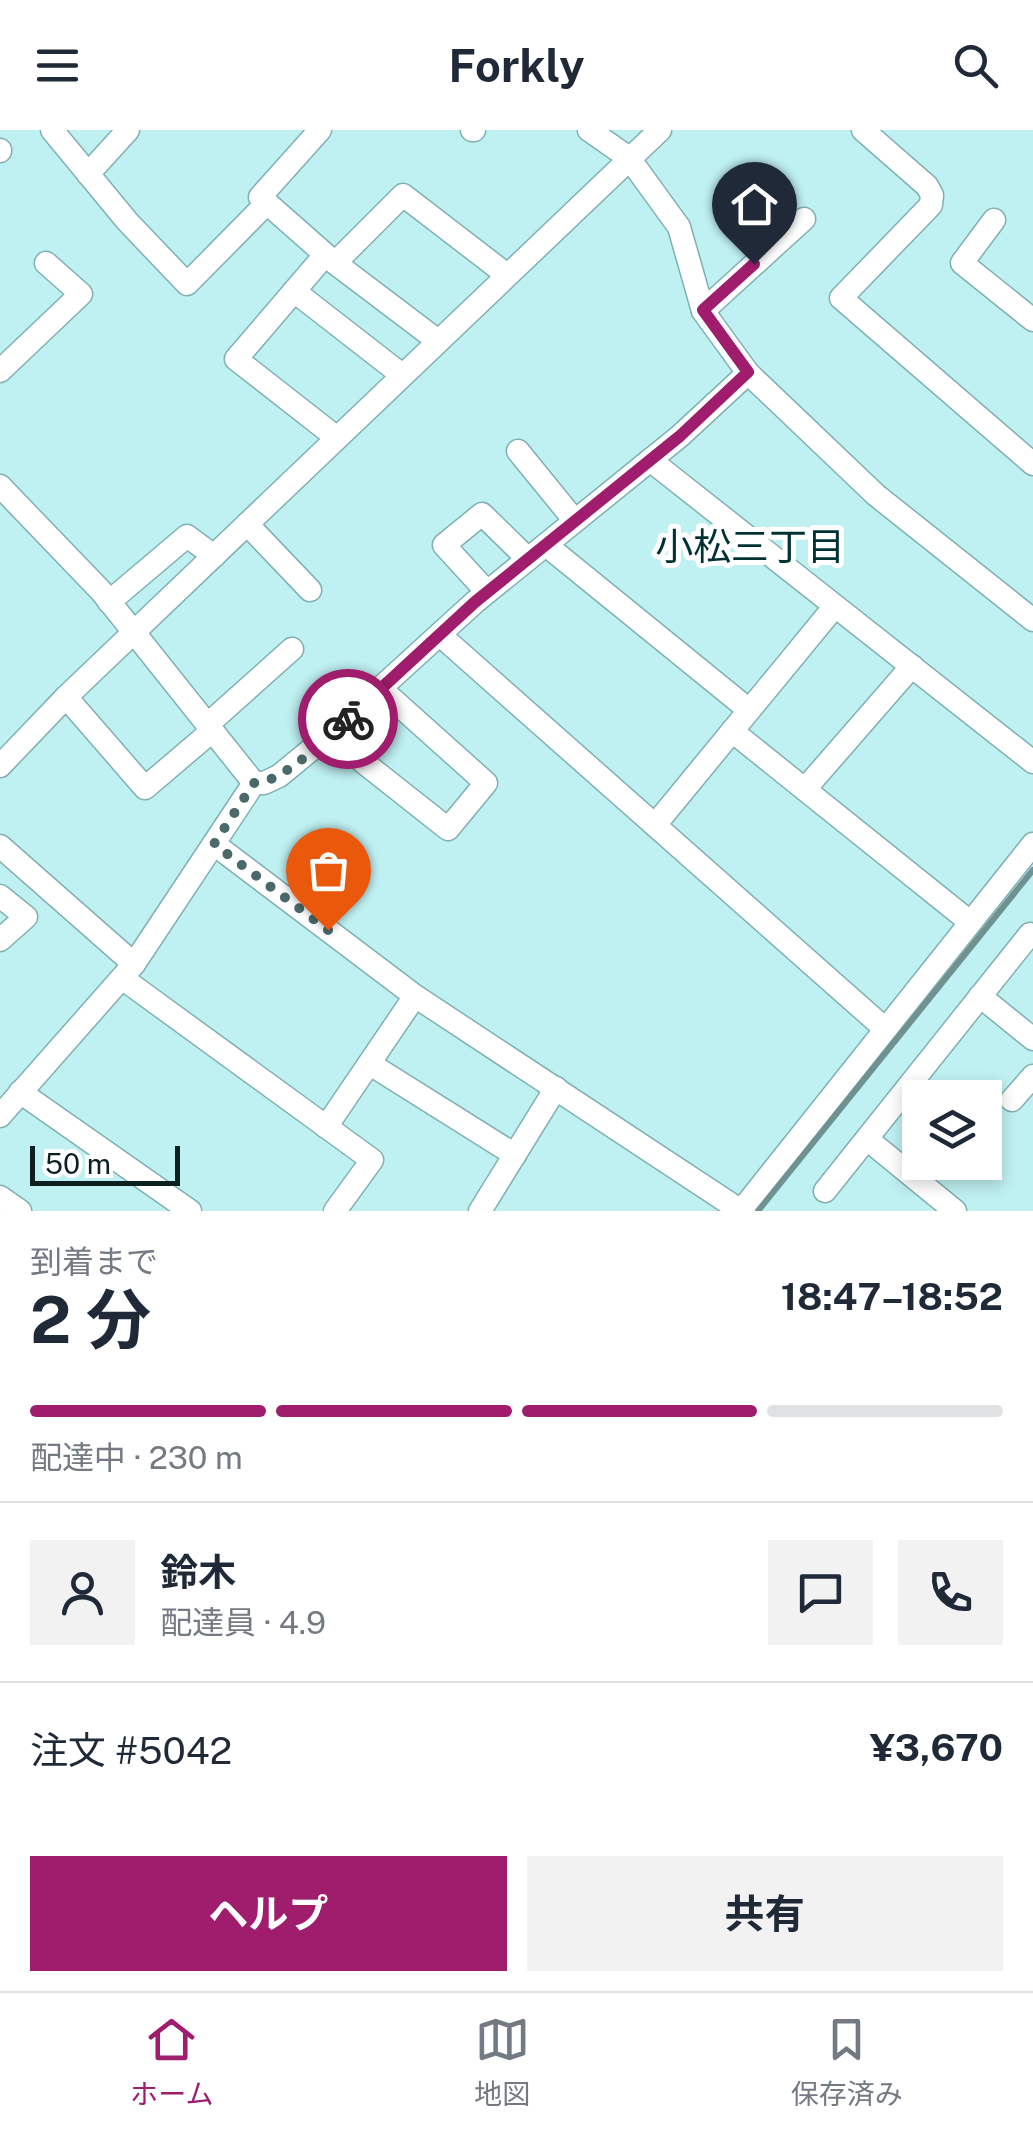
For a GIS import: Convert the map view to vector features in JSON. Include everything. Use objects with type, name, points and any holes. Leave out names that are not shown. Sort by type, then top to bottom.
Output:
[{"type":"street","points":[[52,130],[127,221],[186,284],[267,203]]},
{"type":"street","points":[[88,174],[128,130]]},
{"type":"street","points":[[320,130],[260,197],[330,259],[438,341]]},
{"type":"street","points":[[590,130],[630,158],[679,228],[703,310],[748,372],[876,494],[1033,620]]},
{"type":"street","points":[[0,766],[66,697],[660,130]]},
{"type":"street","points":[[863,130],[926,186],[932,195],[931,205],[842,298],[1033,464]]},
{"type":"street","points":[[337,438],[236,359],[294,291],[404,195],[506,275]]},
{"type":"street","points":[[703,310],[804,218]]},
{"type":"street","points":[[994,220],[962,263],[1033,320]]},
{"type":"street","points":[[0,371],[81,294],[46,262]]},
{"type":"street","points":[[294,291],[402,375]]},
{"type":"street","points":[[254,783],[278,776],[330,735],[487,592],[680,436],[748,372]]},
{"type":"street","points":[[518,451],[575,521]]},
{"type":"street","points":[[650,460],[1033,762]]},
{"type":"street","points":[[0,486],[109,602],[254,783]]},
{"type":"street","points":[[487,592],[444,546],[482,514],[749,710]]},
{"type":"street","points":[[247,524],[310,590]]},
{"type":"street","points":[[109,602],[187,536],[214,556]]},
{"type":"street","points":[[655,825],[835,606]]},
{"type":"street","points":[[440,635],[884,1028]]},
{"type":"street","points":[[66,697],[145,788],[292,649]]},
{"type":"street","points":[[804,789],[912,666]]},
{"type":"street","points":[[330,735],[448,829],[486,783],[381,689]]},
{"type":"street","points":[[732,731],[970,922]]},
{"type":"street","points":[[0,1116],[128,971],[254,783]]},
{"type":"street","points":[[214,844],[415,996],[741,1211],[1033,844]]},
{"type":"street","points":[[0,846],[128,971],[372,1160],[335,1211]]},
{"type":"street","points":[[0,896],[26,917],[0,940]]},
{"type":"street","points":[[825,1190],[1030,934],[1033,936]]},
{"type":"street","points":[[326,1127],[415,996]]},
{"type":"street","points":[[980,996],[1033,1039]]},
{"type":"street","points":[[370,1064],[515,1154]]},
{"type":"street","points":[[1012,1100],[1033,1076]]},
{"type":"street","points":[[480,1211],[556,1088]]},
{"type":"street","points":[[20,1092],[190,1211]]},
{"type":"street","points":[[866,1139],[955,1211]]},
{"type":"street","points":[[0,1197],[20,1211]]},
{"type":"railway","points":[[758,1211],[1033,870]]},
{"type":"way so far","points":[[328,930],[214,844],[254,783],[278,776],[348,719]]},
{"type":"district","name":"小松三丁目","points":[[750,546]]},
{"type":"route","points":[[348,719],[475,602],[680,436],[748,372],[703,310],[754,264]]}]
